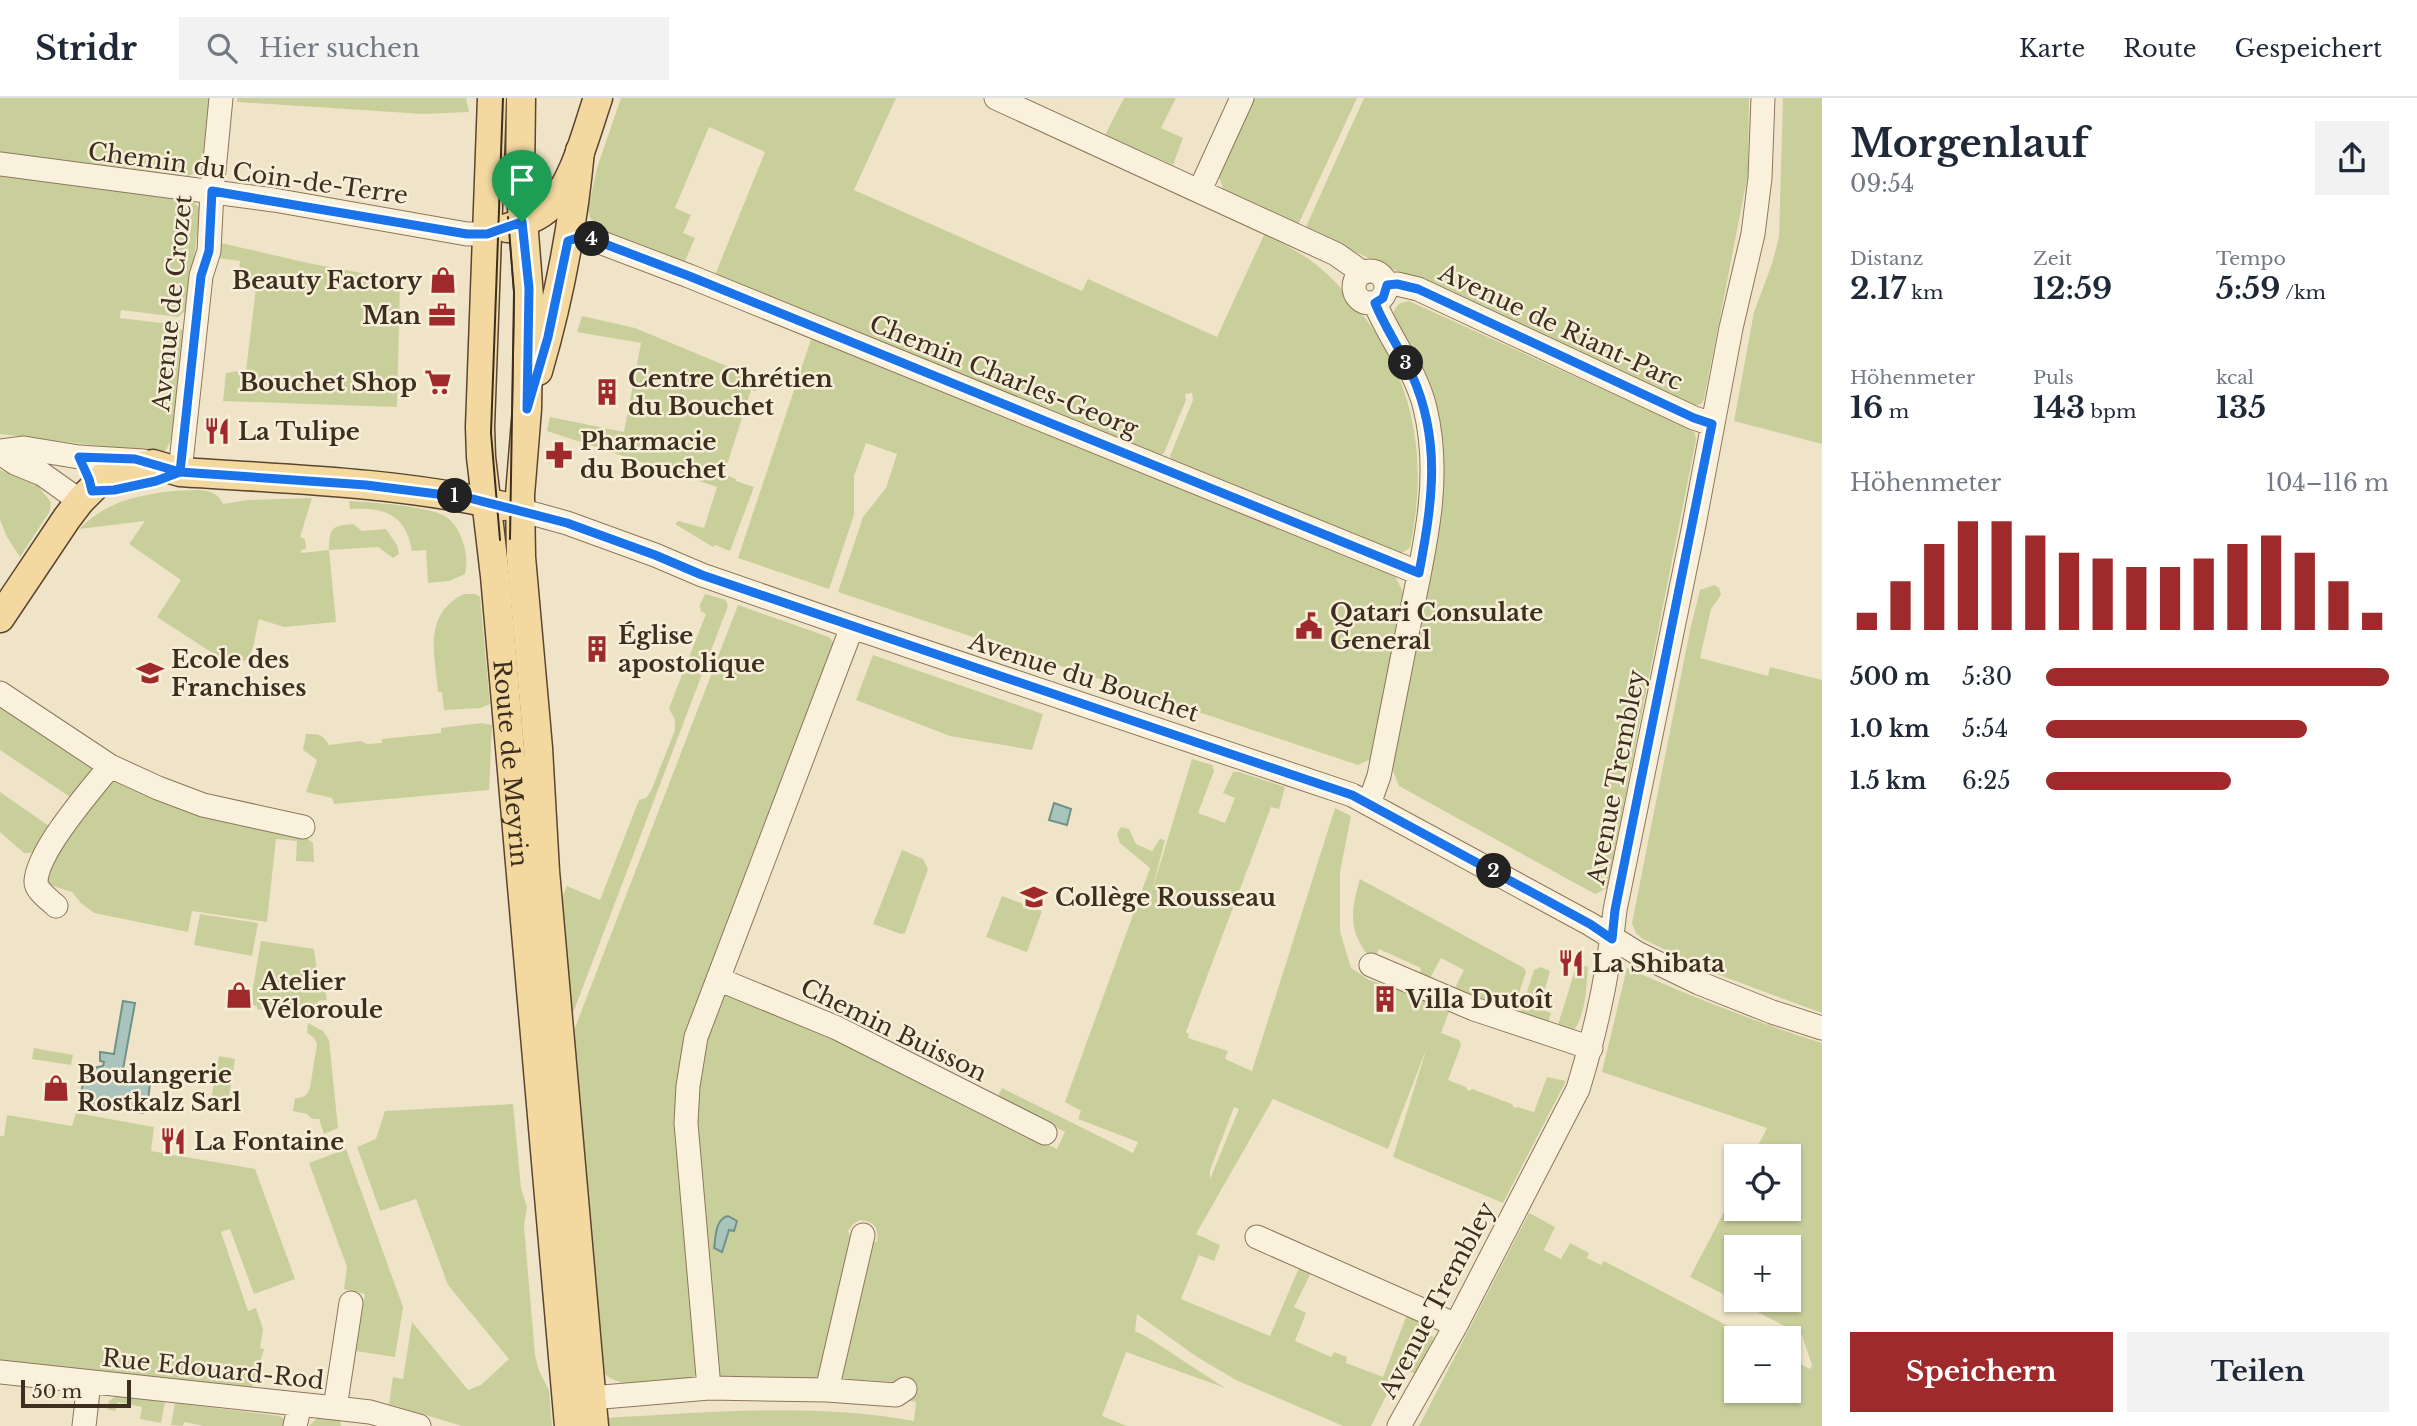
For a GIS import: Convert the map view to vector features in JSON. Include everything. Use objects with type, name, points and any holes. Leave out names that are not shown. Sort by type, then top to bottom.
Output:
[{"type":"main road","name":"Route de Meyrin","points":[[492,98],[480,427],[569,1426]]},
{"type":"main road","name":"Route de Meyrin","points":[[521,98],[520,223],[529,288],[527,409],[520,510],[522,571],[538,748],[545,871],[595,1398],[594,1426]]},
{"type":"main road","points":[[487,234],[543,212],[556,200],[580,151],[598,98]]},
{"type":"main road","points":[[527,409],[548,337],[568,241],[575,205],[580,151]]},
{"type":"main road","points":[[0,618],[86,496],[108,473],[153,464],[180,472],[366,485],[486,502],[520,510]]},
{"type":"main road","points":[[86,496],[156,481],[180,472]]},
{"type":"street","name":"Avenue de Crozet","points":[[180,472],[201,276],[209,251],[221,98]]},
{"type":"street","points":[[996,98],[1200,190],[1242,98]]},
{"type":"street","name":"Avenue Trembley","points":[[1399,1426],[1456,1325],[1578,1089],[1591,1048],[1615,910],[1757,209],[1763,98]]},
{"type":"street","name":"Chemin du Coin-de-Terre","points":[[0,164],[212,191],[467,234],[487,234]]},
{"type":"street","name":"Avenue de Riant-Parc","points":[[1200,190],[1336,254],[1363,273],[1369,270],[1380,274],[1381,294],[1397,284],[1418,289],[1712,424]]},
{"type":"street","name":"Chemin Charles-Georg","points":[[568,241],[580,237],[589,238],[676,271],[1419,573]]},
{"type":"street","points":[[1369,804],[1379,776],[1431,510],[1433,463],[1425,408],[1412,373],[1382,320],[1381,294]]},
{"type":"street","points":[[0,452],[24,448],[79,457],[135,459],[153,464]]},
{"type":"street","points":[[0,452],[15,463],[86,496],[89,479],[79,457]]},
{"type":"street","name":"Avenue du Bouchet","points":[[520,510],[567,523],[702,575],[1283,771],[1369,804],[1590,924],[1612,939],[1699,983],[1772,1012],[1822,1028]]},
{"type":"street","points":[[709,1388],[686,1123],[688,1086],[696,1037],[852,627]]},
{"type":"street","points":[[0,693],[110,766],[158,788],[203,805],[303,827]]},
{"type":"street","points":[[56,906],[37,886],[36,881],[44,857],[68,817],[110,766]]},
{"type":"street","points":[[1371,965],[1474,1009],[1591,1048]]},
{"type":"street","name":"Chemin Buisson","points":[[719,979],[837,1028],[1045,1133]]},
{"type":"street","points":[[827,1390],[863,1235]]},
{"type":"street","points":[[1257,1237],[1456,1325]]},
{"type":"street","points":[[335,1408],[351,1303]]},
{"type":"street","name":"Rue Edouard-Rod","points":[[0,1372],[297,1415],[335,1408],[370,1412],[418,1426]]},
{"type":"street","points":[[83,1424],[89,1383]]},
{"type":"street","points":[[595,1398],[709,1388],[827,1390],[896,1395],[905,1389]]},
{"type":"green space","points":[[0,98],[209,98],[202,163],[197,172],[188,176],[0,152]]},
{"type":"green space","points":[[237,98],[466,98],[469,112],[423,114],[237,102]]},
{"type":"green space","points":[[621,98],[896,98],[854,190],[1082,291],[1088,279],[1217,337],[1264,235],[1294,250],[1338,285],[1378,337],[1394,365],[1413,423],[1417,453],[1418,484],[1410,548],[1398,555],[1172,462],[1170,456],[1193,400],[1192,393],[1185,394],[1186,400],[1164,453],[1158,456],[715,275],[765,152],[709,127],[675,208],[691,215],[683,233],[695,238],[685,261],[601,229],[590,218],[588,209],[597,168]]},
{"type":"green space","points":[[1124,98],[1176,98],[1161,128],[1183,138],[1173,165],[1105,135]]},
{"type":"green space","points":[[1255,98],[1357,98],[1298,225],[1224,191],[1219,177]]},
{"type":"green space","points":[[1364,98],[1749,98],[1748,174],[1701,404],[1692,406],[1305,229]]},
{"type":"green space","points":[[1783,98],[1822,98],[1822,444],[1734,421],[1754,312],[1779,237]]},
{"type":"green space","points":[[0,175],[193,201],[200,209],[188,309],[178,317],[121,310],[120,318],[178,325],[185,334],[174,433],[166,450],[160,453],[0,434]]},
{"type":"green space","points":[[221,243],[400,280],[397,407],[223,401],[226,373],[246,370],[256,288],[238,280],[240,261],[218,258]]},
{"type":"green space","points":[[1409,301],[1695,433],[1696,440],[1607,888],[1595,894],[1399,786],[1392,768],[1441,503],[1393,317],[1397,306]]},
{"type":"green space","points":[[582,316],[635,328],[760,380],[756,391],[751,390],[724,474],[754,487],[730,551],[715,545],[713,547],[675,524],[678,521],[704,528],[717,487],[547,431],[550,417],[624,432],[641,343],[577,332]]},
{"type":"green space","points":[[811,339],[1395,576],[1403,592],[1373,758],[1358,765],[838,592],[863,517],[886,488],[897,454],[866,443],[854,476],[854,515],[829,589],[738,558]]},
{"type":"green space","points":[[0,470],[37,485],[51,502],[50,511],[20,557],[0,520]]},
{"type":"green space","points":[[173,491],[208,492],[219,498],[223,504],[247,500],[312,498],[300,537],[305,539],[306,549],[301,550],[301,553],[329,550],[336,622],[284,627],[259,619],[249,657],[237,663],[228,663],[157,617],[181,580],[129,544],[145,521],[79,529],[100,512],[122,501]]},
{"type":"green space","points":[[349,501],[411,507],[443,515],[455,525],[463,541],[465,574],[449,581],[428,583],[426,550],[412,551],[409,538],[399,521],[383,512],[350,509]]},
{"type":"green space","points":[[353,524],[362,531],[386,529],[397,545],[399,554],[393,558],[378,547],[329,550],[333,530]]},
{"type":"green space","points":[[1714,585],[1719,588],[1721,595],[1711,609],[1700,658],[1768,676],[1770,667],[1822,680],[1822,1013],[1714,973],[1643,939],[1636,933],[1632,923],[1690,630],[1700,590]]},
{"type":"green space","points":[[464,594],[480,597],[490,704],[481,708],[444,710],[442,692],[438,692],[434,637],[442,613]]},
{"type":"green space","points":[[705,594],[726,600],[728,606],[570,1021],[559,904],[567,886],[600,900],[639,800],[646,798],[651,791],[675,730],[675,720],[669,708],[706,614],[700,611],[699,607]]},
{"type":"green space","points":[[738,605],[829,637],[834,643],[690,1034],[698,1368],[695,1376],[688,1380],[631,1384],[620,1382],[603,1372],[571,1038]]},
{"type":"green space","points":[[873,655],[1043,714],[1032,750],[950,736],[856,700]]},
{"type":"green space","points":[[0,701],[95,769],[73,799],[0,750]]},
{"type":"green space","points":[[481,723],[492,725],[489,790],[334,804],[332,798],[306,792],[317,760],[303,750],[306,734],[320,735],[329,745],[361,741],[367,744],[382,743],[382,739],[441,733],[441,728]]},
{"type":"green space","points":[[1192,759],[1212,765],[1214,771],[1198,813],[1225,823],[1235,798],[1223,793],[1233,772],[1285,787],[1279,809],[1271,807],[1186,1032],[1189,1034],[1188,1038],[1228,1051],[1225,1059],[1252,1071],[1335,808],[1351,816],[1340,872],[1340,931],[1351,968],[1369,980],[1451,1006],[1441,1033],[1459,1040],[1461,1045],[1448,1080],[1466,1087],[1468,1091],[1472,1089],[1512,1104],[1514,1108],[1534,1112],[1547,1077],[1566,1081],[1503,1203],[1393,1157],[1427,1047],[1388,1149],[1273,1099],[1196,1234],[1220,1245],[1214,1261],[1199,1255],[1181,1299],[1270,1336],[1298,1270],[1306,1266],[1313,1269],[1294,1307],[1306,1313],[1295,1341],[1331,1357],[1334,1352],[1347,1357],[1346,1363],[1383,1377],[1408,1312],[1421,1318],[1418,1329],[1434,1337],[1416,1374],[1400,1368],[1371,1426],[1343,1426],[1236,1380],[1197,1357],[1137,1314],[1135,1331],[1225,1388],[1126,1352],[1102,1416],[1127,1426],[606,1426],[605,1418],[760,1410],[837,1412],[914,1421],[916,1402],[905,1400],[913,1383],[844,1379],[839,1376],[866,1248],[877,1241],[876,1229],[865,1221],[860,1220],[853,1224],[848,1231],[855,1245],[822,1375],[814,1378],[725,1378],[718,1375],[696,1105],[703,1051],[719,998],[726,994],[855,1047],[1057,1149],[1065,1132],[997,1098],[1002,1088],[1133,1153],[1138,1142],[1078,1119],[1081,1111],[1065,1102],[1150,868],[1120,843],[1117,834],[1121,827],[1129,829],[1136,844],[1152,851],[1160,839],[1165,840],[1151,894]],"holes":[[[1234,1107],[1239,1109],[1210,1179],[1210,1170]]]},
{"type":"green space","points":[[111,777],[303,835],[313,843],[314,862],[296,861],[297,841],[276,839],[267,922],[192,911],[188,932],[94,913],[72,892],[47,884],[41,873]]},
{"type":"green space","points":[[0,792],[52,828],[34,853],[24,853],[0,832]]},
{"type":"green space","points":[[902,850],[923,859],[928,869],[905,933],[901,934],[873,924]]},
{"type":"green space","points":[[1360,879],[1524,968],[1526,972],[1512,1014],[1506,1012],[1509,1002],[1487,993],[1483,1004],[1457,994],[1456,986],[1464,970],[1441,958],[1430,978],[1419,979],[1421,968],[1379,949],[1373,961],[1359,941],[1353,922],[1354,902]]},
{"type":"green space","points":[[1002,896],[1042,911],[1027,952],[986,937]]},
{"type":"green space","points":[[200,914],[258,923],[252,956],[194,945]]},
{"type":"green space","points":[[261,941],[314,949],[319,987],[325,989],[327,1000],[318,1001],[319,1019],[257,1009],[257,1006],[250,1004]]},
{"type":"green space","points":[[1577,964],[1588,967],[1586,995],[1579,1021],[1569,1036],[1556,1031]]},
{"type":"green space","points":[[1541,967],[1550,971],[1542,1000],[1538,999],[1536,1002],[1540,1009],[1551,1013],[1546,1028],[1519,1017],[1534,970]]},
{"type":"green space","points":[[1627,968],[1723,1008],[1822,1043],[1822,1426],[1419,1426],[1529,1213],[1555,1227],[1544,1250],[1561,1259],[1570,1243],[1589,1253],[1587,1258],[1601,1265],[1604,1261],[1728,1326],[1724,1326],[1724,1403],[1801,1403],[1801,1364],[1810,1369],[1812,1365],[1801,1334],[1801,1326],[1785,1326],[1758,1312],[1801,1312],[1801,1235],[1724,1235],[1724,1295],[1690,1277],[1724,1212],[1724,1221],[1801,1221],[1801,1144],[1759,1144],[1767,1128],[1602,1072]]},
{"type":"green space","points":[[308,1023],[323,1031],[329,1040],[338,1128],[324,1134],[319,1119],[293,1111],[295,1098],[304,1096],[310,1088],[317,1044],[307,1033]]},
{"type":"green space","points":[[34,1048],[73,1055],[71,1065],[32,1059]]},
{"type":"green space","points":[[219,1056],[235,1059],[227,1108],[210,1105]]},
{"type":"green space","points":[[513,1104],[521,1188],[527,1207],[524,1226],[535,1355],[539,1371],[549,1390],[552,1426],[462,1426],[389,1404],[393,1377],[403,1379],[412,1322],[468,1390],[481,1385],[509,1359],[448,1285],[416,1199],[380,1211],[357,1147],[376,1139],[385,1111]]},
{"type":"green space","points":[[76,1113],[154,1127],[151,1151],[255,1169],[295,1279],[254,1294],[230,1229],[221,1232],[248,1311],[256,1308],[263,1329],[260,1348],[264,1349],[252,1388],[32,1368],[0,1361],[0,1136],[4,1136],[7,1115],[72,1126]]},
{"type":"green space","points":[[346,1149],[403,1307],[395,1357],[355,1351],[365,1294],[344,1289],[347,1267],[309,1163]]},
{"type":"green space","points":[[116,1396],[165,1402],[161,1423],[140,1419],[142,1407],[118,1402],[115,1411],[107,1409],[109,1401]]},
{"type":"green space","points":[[175,1403],[280,1416],[284,1419],[285,1426],[204,1426],[184,1422],[183,1426],[171,1425]]},
{"type":"green space","points":[[317,1418],[340,1418],[341,1426],[309,1426]]},
{"type":"water","points":[[1054,803],[1071,809],[1067,825],[1049,820]]},
{"type":"water","points":[[123,1001],[135,1003],[123,1069],[151,1074],[148,1100],[145,1100],[143,1113],[79,1102],[85,1074],[93,1068],[103,1066],[100,1052],[114,1054]]},
{"type":"water","points":[[728,1216],[737,1221],[734,1231],[729,1230],[722,1252],[714,1248],[716,1234],[718,1225]]},
{"type":"tram line","points":[[500,540],[491,433],[503,98]]},
{"type":"tram line","points":[[508,217],[514,292],[510,539]]},
{"type":"place","name":"Beauty Factory","points":[[443,280]]},
{"type":"place","name":"Man","points":[[442,315]]},
{"type":"place","name":"Bouchet Shop","points":[[438,382]]},
{"type":"place","name":"Centre Chrétien du Bouchet","points":[[607,392]]},
{"type":"place","name":"La Tulipe","points":[[217,431]]},
{"type":"place","name":"Pharmacie du Bouchet","points":[[559,455]]},
{"type":"place","name":"Qatari Consulate General","points":[[1309,626]]},
{"type":"place","name":"Église apostolique","points":[[597,649]]},
{"type":"place","name":"Ecole des Franchises","points":[[150,673]]},
{"type":"place","name":"Collège Rousseau","points":[[1034,897]]},
{"type":"place","name":"La Shibata","points":[[1571,963]]},
{"type":"place","name":"Atelier Véloroule","points":[[239,995]]},
{"type":"place","name":"Villa Dutoît","points":[[1385,999]]},
{"type":"place","name":"Boulangerie Rostkalz Sarl","points":[[56,1088]]},
{"type":"place","name":"La Fontaine","points":[[173,1141]]},
{"type":"route","points":[[522,222],[487,234],[467,234],[212,191],[209,251],[201,276],[180,472],[135,459],[79,457],[92,491],[114,490],[156,481],[180,472],[366,485],[469,498],[567,523],[702,575],[1352,795],[1590,924],[1612,939],[1615,910],[1693,530],[1712,424],[1418,289],[1397,284],[1387,285],[1383,298],[1375,303],[1412,373],[1425,408],[1433,463],[1431,510],[1419,573],[689,276],[589,238],[580,237],[568,241],[548,337],[527,409],[529,288],[522,222]]}]
